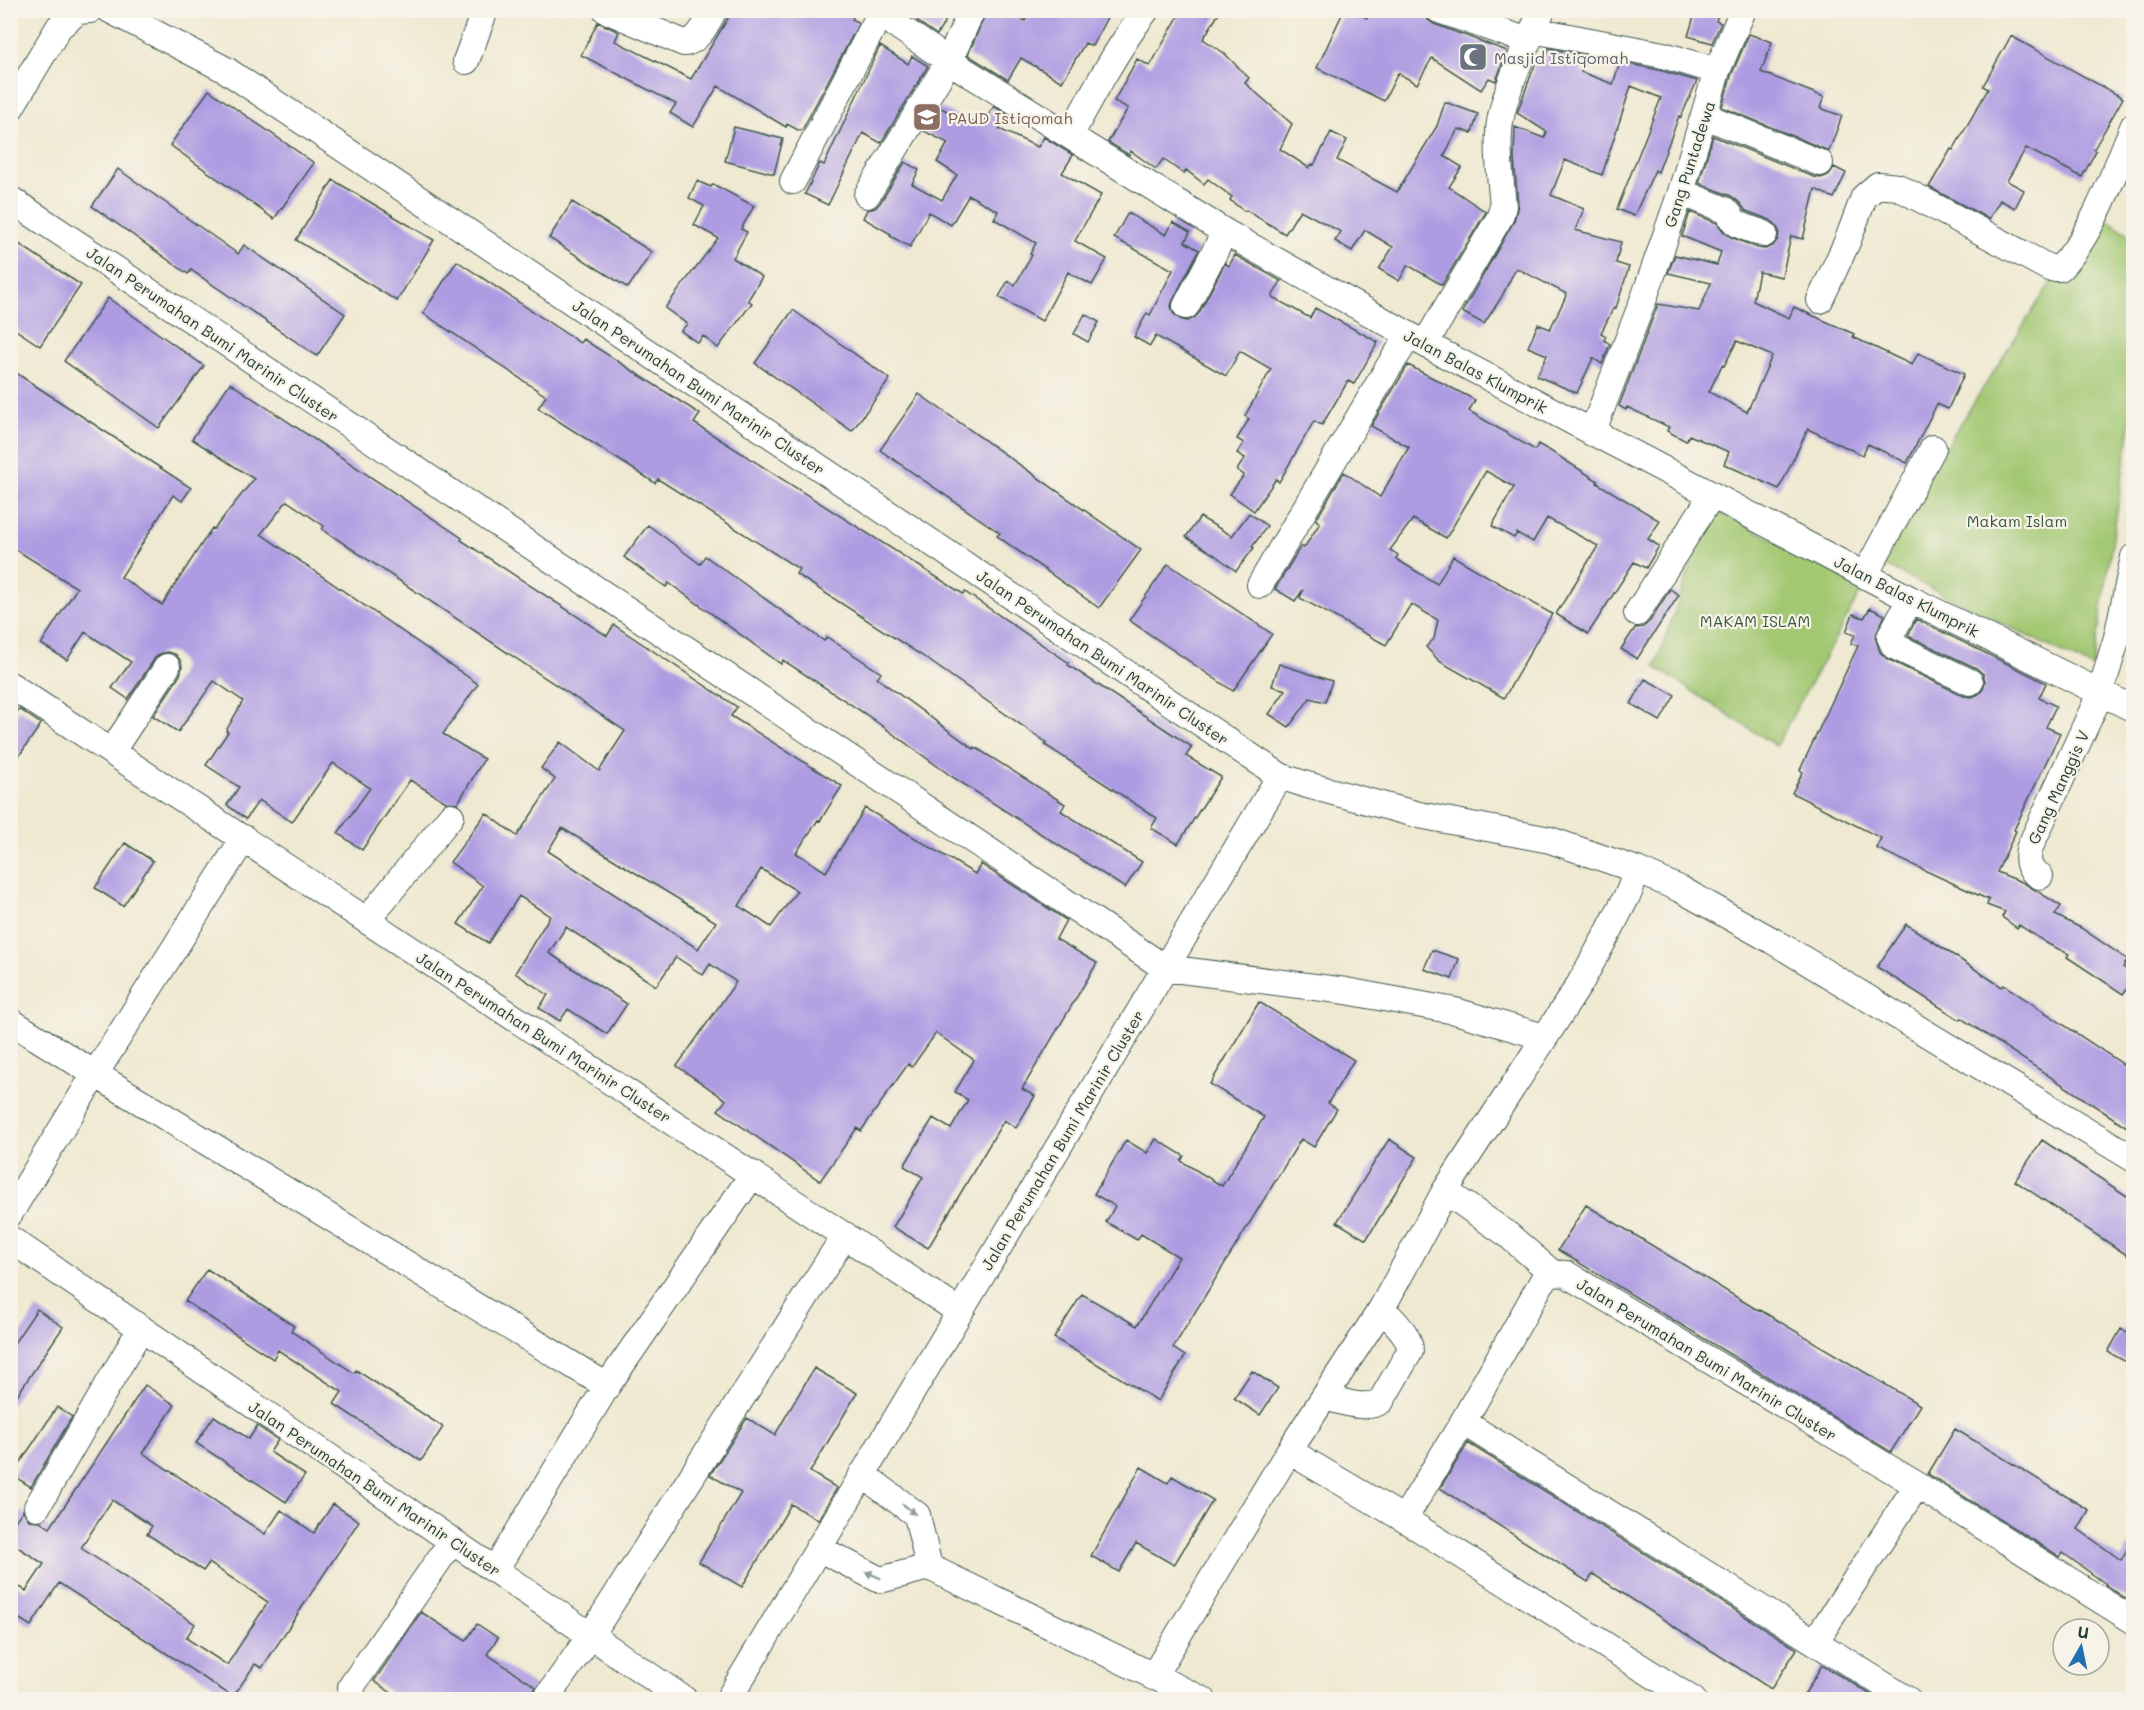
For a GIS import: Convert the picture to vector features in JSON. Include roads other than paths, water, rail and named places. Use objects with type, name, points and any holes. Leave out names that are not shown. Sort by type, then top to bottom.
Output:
[{"type":"street","points":[[10,110],[59,27],[78,11],[90,10]]},
{"type":"street","name":"Jalan Perumahan Bumi Marinir Cluster","points":[[110,10],[226,70],[1280,776],[1307,786],[1419,815],[1550,840],[1637,870],[1682,890],[1773,941],[2133,1160]]},
{"type":"street","points":[[466,62],[485,10]]},
{"type":"street","points":[[606,10],[643,17],[684,44],[690,43],[700,33],[714,10]]},
{"type":"street","points":[[867,195],[949,61],[972,10]]},
{"type":"street","points":[[1070,136],[1103,74],[1126,36],[1146,10]]},
{"type":"street","points":[[1439,10],[1534,27],[1663,55],[1717,71]]},
{"type":"street","name":"Gang Puntadewa","points":[[1592,432],[1644,298],[1681,192],[1717,71],[1743,10]]},
{"type":"street","points":[[793,181],[878,12]]},
{"type":"street","name":"Jalan Balas Klumprik","points":[[878,12],[949,61],[1225,232],[1417,340],[1910,599],[2133,709]]},
{"type":"street","points":[[1260,585],[1388,368],[1417,340],[1500,217],[1503,206],[1500,123],[1507,97],[1534,27]]},
{"type":"street","points":[[1705,116],[1820,163]]},
{"type":"street","points":[[1820,300],[1847,242],[1864,197],[1878,185],[1898,187],[2049,268],[2060,268],[2069,259],[2093,219],[2133,125]]},
{"type":"street","points":[[1681,192],[1725,210],[1730,213],[1733,220],[1741,225],[1764,234]]},
{"type":"street","name":"Jalan Perumahan Bumi Marinir Cluster","points":[[10,198],[1165,968],[1346,991],[1444,1009],[1544,1038]]},
{"type":"street","points":[[1186,306],[1225,232]]},
{"type":"street","points":[[1865,575],[1933,448]]},
{"type":"street","points":[[1637,614],[1712,495]]},
{"type":"street","points":[[2100,694],[2126,640],[2133,557]]},
{"type":"street","points":[[1910,599],[1890,637],[1894,646],[1970,682]]},
{"type":"street","points":[[112,752],[167,667]]},
{"type":"street","name":"Jalan Perumahan Bumi Marinir Cluster","points":[[10,685],[960,1312]]},
{"type":"street","name":"Gang Manggis V","points":[[2040,876],[2032,873],[2027,861],[2029,849],[2100,694]]},
{"type":"street","name":"Jalan Perumahan Bumi Marinir Cluster","points":[[728,1700],[1280,776]]},
{"type":"street","points":[[367,920],[451,816]]},
{"type":"street","points":[[10,1213],[244,838]]},
{"type":"street","points":[[1153,1677],[1288,1451],[1382,1308],[1445,1191],[1579,985],[1619,912],[1637,870]]},
{"type":"street","points":[[10,1021],[608,1386]]},
{"type":"street","points":[[495,1570],[608,1386],[753,1174]]},
{"type":"street","points":[[1404,1520],[1463,1422],[1542,1282],[1552,1273],[1507,1234],[1445,1191]]},
{"type":"street","points":[[545,1700],[591,1635],[845,1235]]},
{"type":"street","name":"Jalan Perumahan Bumi Marinir Cluster","points":[[10,1239],[685,1700]]},
{"type":"street","name":"Jalan Perumahan Bumi Marinir Cluster","points":[[1552,1273],[1566,1274],[1917,1485],[2133,1621]]},
{"type":"street","points":[[1324,1397],[1366,1406],[1375,1405],[1381,1401],[1410,1351],[1407,1336],[1382,1308]]},
{"type":"street","points":[[37,1507],[141,1328]]},
{"type":"street","points":[[1463,1422],[1908,1700]]},
{"type":"street","points":[[1288,1451],[1404,1520],[1693,1700]]},
{"type":"street","points":[[862,1474],[917,1515],[929,1567]]},
{"type":"street","points":[[1815,1642],[1917,1485]]},
{"type":"street","points":[[353,1700],[351,1687],[452,1540]]},
{"type":"street","points":[[818,1548],[880,1580],[929,1567],[1203,1700]]},
{"type":"place","name":"Masjid Istiqomah","points":[[1473,57]]},
{"type":"place","name":"PAUD Istiqomah","points":[[927,117]]},
{"type":"park label","name":"Makam Islam","points":[[2017,520]]},
{"type":"park label","name":"MAKAM ISLAM","points":[[1755,620]]}]
